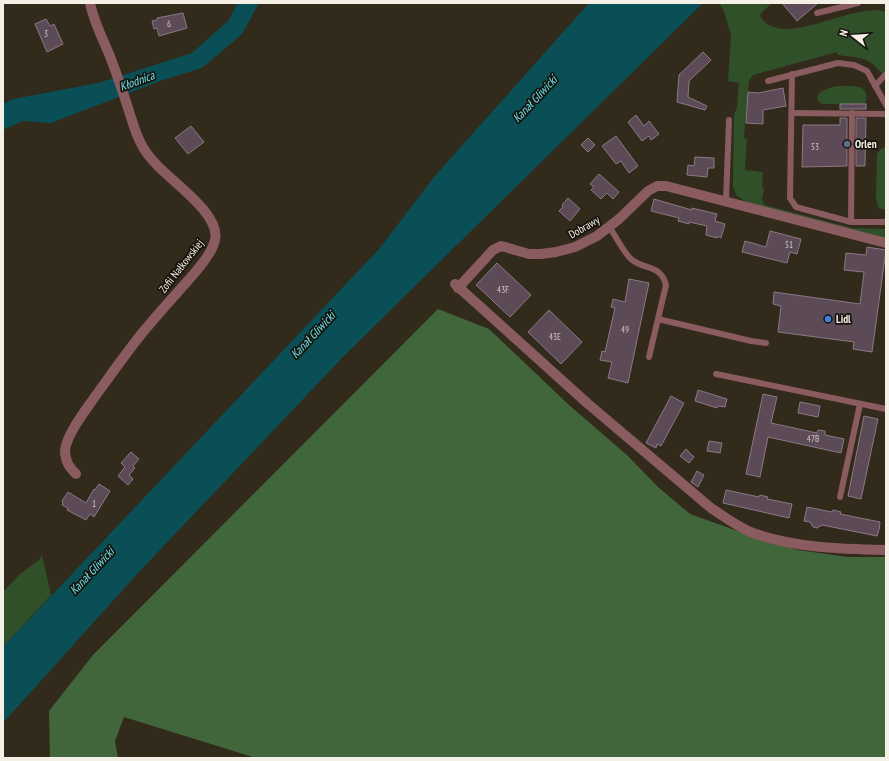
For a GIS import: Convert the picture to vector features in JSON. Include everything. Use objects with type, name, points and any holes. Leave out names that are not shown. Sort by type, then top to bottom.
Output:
[{"type":"street","name":"Zofii Nałkowskiej","points":[[76,474],[68,465],[65,449],[83,414],[126,353],[212,250],[216,239],[215,225],[210,217],[148,156],[140,143],[133,127],[111,58],[90,3]]},
{"type":"street","name":"Dobrawy","points":[[726,200],[666,186],[657,186],[648,191],[598,236],[575,247],[541,254],[529,254],[501,246],[493,250],[457,286],[587,403],[711,508],[733,522],[752,532],[789,543],[839,549],[886,550]]},
{"type":"street","points":[[726,200],[886,242]]},
{"type":"lane","points":[[817,13],[858,3]]},
{"type":"lane","points":[[768,81],[838,63],[854,65],[867,71],[886,105]]},
{"type":"lane","points":[[792,74],[790,198],[796,207],[851,222],[886,222]]},
{"type":"lane","points":[[875,86],[886,74]]},
{"type":"lane","points":[[792,113],[886,114]]},
{"type":"lane","points":[[851,222],[852,113]]},
{"type":"lane","points":[[726,200],[729,120]]},
{"type":"lane","points":[[609,226],[632,260],[659,271],[664,277],[666,285],[649,357]]},
{"type":"lane","points":[[658,319],[751,341],[766,343]]},
{"type":"lane","points":[[716,374],[886,409]]},
{"type":"lane","points":[[840,497],[860,404]]},
{"type":"green space","points":[[719,3],[772,3],[762,12],[760,16],[770,26],[784,29],[819,23],[873,10],[886,12],[886,68],[882,74],[868,61],[838,55],[837,52],[753,75],[749,81],[744,138],[747,139],[745,170],[763,172],[762,187],[764,188],[762,200],[765,205],[852,228],[886,229],[886,241],[748,203],[737,196],[733,187],[734,115],[737,107],[739,83],[728,81],[731,35],[724,11]]},
{"type":"green space","points":[[856,86],[864,90],[867,97],[865,104],[822,104],[819,102],[817,98],[820,92],[832,87]]},
{"type":"green space","points":[[886,147],[886,210],[879,208],[876,199],[877,154],[881,149]]},
{"type":"green space","points":[[438,309],[489,329],[569,405],[628,456],[658,487],[690,514],[760,539],[798,550],[848,557],[886,557],[886,758],[256,758],[124,717],[115,741],[118,758],[50,758],[49,711],[93,655]]},
{"type":"green space","points":[[42,555],[51,595],[3,647],[3,592],[20,574],[39,560]]},
{"type":"water","name":"Kłodnica","points":[[238,3],[259,3],[242,34],[202,68],[163,80],[51,123],[23,121],[3,130],[3,104],[13,99],[98,83],[192,53],[228,21]]},
{"type":"water","name":"Kanał Gliwicki","points":[[589,3],[703,3],[343,357],[139,572],[3,723],[3,647],[379,249],[434,177]]},
{"type":"building","points":[[782,3],[818,3],[797,21]]},
{"type":"building","points":[[183,13],[187,28],[159,36],[157,28],[154,29],[152,21],[157,20],[157,18]]},
{"type":"building","points":[[46,19],[50,26],[54,24],[63,44],[47,52],[35,24]]},
{"type":"building","points":[[703,52],[711,60],[689,81],[688,97],[707,106],[705,110],[677,102],[679,75]]},
{"type":"building","points":[[783,88],[786,106],[763,110],[763,124],[746,123],[748,92],[758,93]]},
{"type":"building","points":[[840,104],[866,104],[866,109],[840,109]]},
{"type":"building","points":[[636,115],[644,126],[649,121],[659,134],[651,140],[649,136],[642,141],[628,122]]},
{"type":"building","points":[[840,118],[847,118],[847,166],[802,167],[803,125],[840,125]]},
{"type":"building","points":[[856,118],[866,118],[865,166],[856,166]]},
{"type":"building","points":[[191,126],[204,142],[188,154],[175,138]]},
{"type":"building","points":[[616,136],[638,166],[629,173],[621,161],[616,164],[602,146]]},
{"type":"building","points":[[588,138],[595,145],[588,152],[581,145]]},
{"type":"building","points":[[695,157],[714,158],[714,168],[708,168],[707,177],[687,175],[688,165],[694,166]]},
{"type":"building","points":[[599,174],[619,192],[613,199],[607,193],[601,199],[591,190],[594,187],[590,184]]},
{"type":"building","points":[[568,198],[580,209],[570,221],[559,211]]},
{"type":"building","points":[[654,199],[692,210],[692,208],[717,214],[715,221],[725,224],[721,238],[706,235],[707,226],[689,222],[689,224],[678,221],[679,218],[651,211]]},
{"type":"building","points":[[770,231],[801,239],[797,254],[790,252],[787,263],[742,252],[745,241],[766,247]]},
{"type":"building","name":"Lidl","points":[[867,247],[886,250],[872,352],[853,349],[854,342],[778,332],[781,306],[773,304],[774,292],[860,304],[864,272],[844,270],[846,253],[866,255]]},
{"type":"building","points":[[497,263],[531,295],[510,317],[476,285]]},
{"type":"building","points":[[629,279],[649,283],[628,383],[608,378],[612,362],[600,360],[602,351],[605,352],[615,308],[611,307],[613,299],[625,302]]},
{"type":"building","points":[[549,310],[582,342],[561,364],[528,332]]},
{"type":"building","points":[[698,390],[727,399],[725,407],[718,406],[717,408],[695,401]]},
{"type":"building","points":[[763,394],[777,397],[771,423],[817,433],[818,430],[825,431],[825,435],[844,439],[841,453],[768,437],[760,477],[746,474]]},
{"type":"building","points":[[671,396],[684,403],[661,446],[657,444],[656,448],[646,443]]},
{"type":"building","points":[[800,402],[820,406],[818,417],[798,413]]},
{"type":"building","points":[[864,416],[878,419],[861,499],[848,496]]},
{"type":"building","points":[[709,441],[722,443],[720,453],[707,451]]},
{"type":"building","points":[[686,449],[694,457],[689,463],[680,456]]},
{"type":"building","points":[[131,452],[139,459],[133,466],[135,468],[129,475],[133,479],[128,485],[118,476],[125,467],[121,463]]},
{"type":"building","points":[[697,471],[704,475],[698,487],[691,482]]},
{"type":"building","points":[[99,484],[110,491],[94,517],[90,514],[86,520],[67,510],[68,508],[62,505],[62,501],[68,492],[86,503],[94,489],[95,490]]},
{"type":"building","points":[[726,490],[759,497],[760,495],[768,497],[767,499],[792,504],[789,518],[723,503]]},
{"type":"building","points":[[807,507],[832,512],[833,510],[841,512],[840,514],[880,522],[877,536],[822,525],[817,528],[813,527],[810,522],[804,521]]},
{"type":"place","name":"Orlen","points":[[847,144]]},
{"type":"place","name":"Lidl","points":[[828,319]]}]
